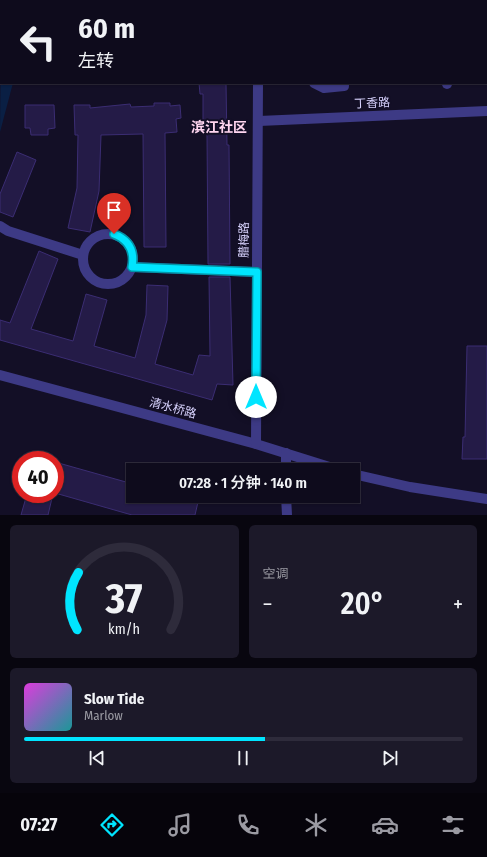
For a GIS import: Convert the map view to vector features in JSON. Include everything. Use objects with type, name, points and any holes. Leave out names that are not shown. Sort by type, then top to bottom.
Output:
[{"type":"street","name":"腊梅路","points":[[256,444],[258,84]]},
{"type":"street","points":[[316,84],[324,88],[344,86],[344,84]]},
{"type":"street","name":"丁香路","points":[[259,121],[487,111]]},
{"type":"street","points":[[0,226],[83,255]]},
{"type":"street","points":[[102,234],[114,234],[128,243],[132,250],[132,267],[124,279],[110,284],[102,283],[89,276],[83,262],[83,255],[91,240],[102,234]]},
{"type":"street","points":[[132,267],[257,272]]},
{"type":"street","name":"清水桥路","points":[[0,375],[256,444],[317,463]]},
{"type":"street","points":[[286,453],[286,463]]},
{"type":"street","points":[[360,476],[410,488],[487,500]]},
{"type":"street","points":[[286,503],[287,515]]},
{"type":"water","points":[[0,84],[13,84],[0,132]]},
{"type":"building","points":[[199,84],[226,84],[227,145],[229,145],[230,264],[208,264],[207,132],[200,132],[200,121],[203,121],[203,94],[200,94]]},
{"type":"building","points":[[154,103],[170,103],[170,106],[180,105],[181,118],[176,119],[177,132],[165,133],[166,247],[144,247],[143,134],[101,135],[99,191],[90,232],[68,228],[77,188],[78,135],[75,135],[74,105],[90,105],[90,108],[130,104],[131,107],[154,106]]},
{"type":"building","points":[[25,105],[54,105],[55,128],[48,129],[48,135],[31,135],[30,128],[25,128]]},
{"type":"building","points":[[17,152],[36,160],[13,217],[0,212],[0,194]]},
{"type":"building","points":[[39,251],[58,259],[31,329],[73,341],[86,294],[107,300],[94,346],[135,358],[146,315],[147,285],[168,286],[167,320],[155,364],[193,375],[199,355],[210,356],[209,277],[230,277],[233,385],[217,384],[212,400],[0,340],[0,320],[10,323]]},
{"type":"building","points":[[467,346],[487,346],[487,459],[462,459],[463,437],[465,437]]},
{"type":"building","points":[[64,465],[126,482],[126,503],[198,503],[195,515],[132,515],[64,496]]},
{"type":"building","points":[[24,503],[51,503],[48,515],[21,515]]},
{"type":"district","name":"滨江社区","points":[[219,127]]},
{"type":"route","points":[[114,234],[122,237],[132,250],[134,258],[132,267],[257,272],[256,397]]}]
